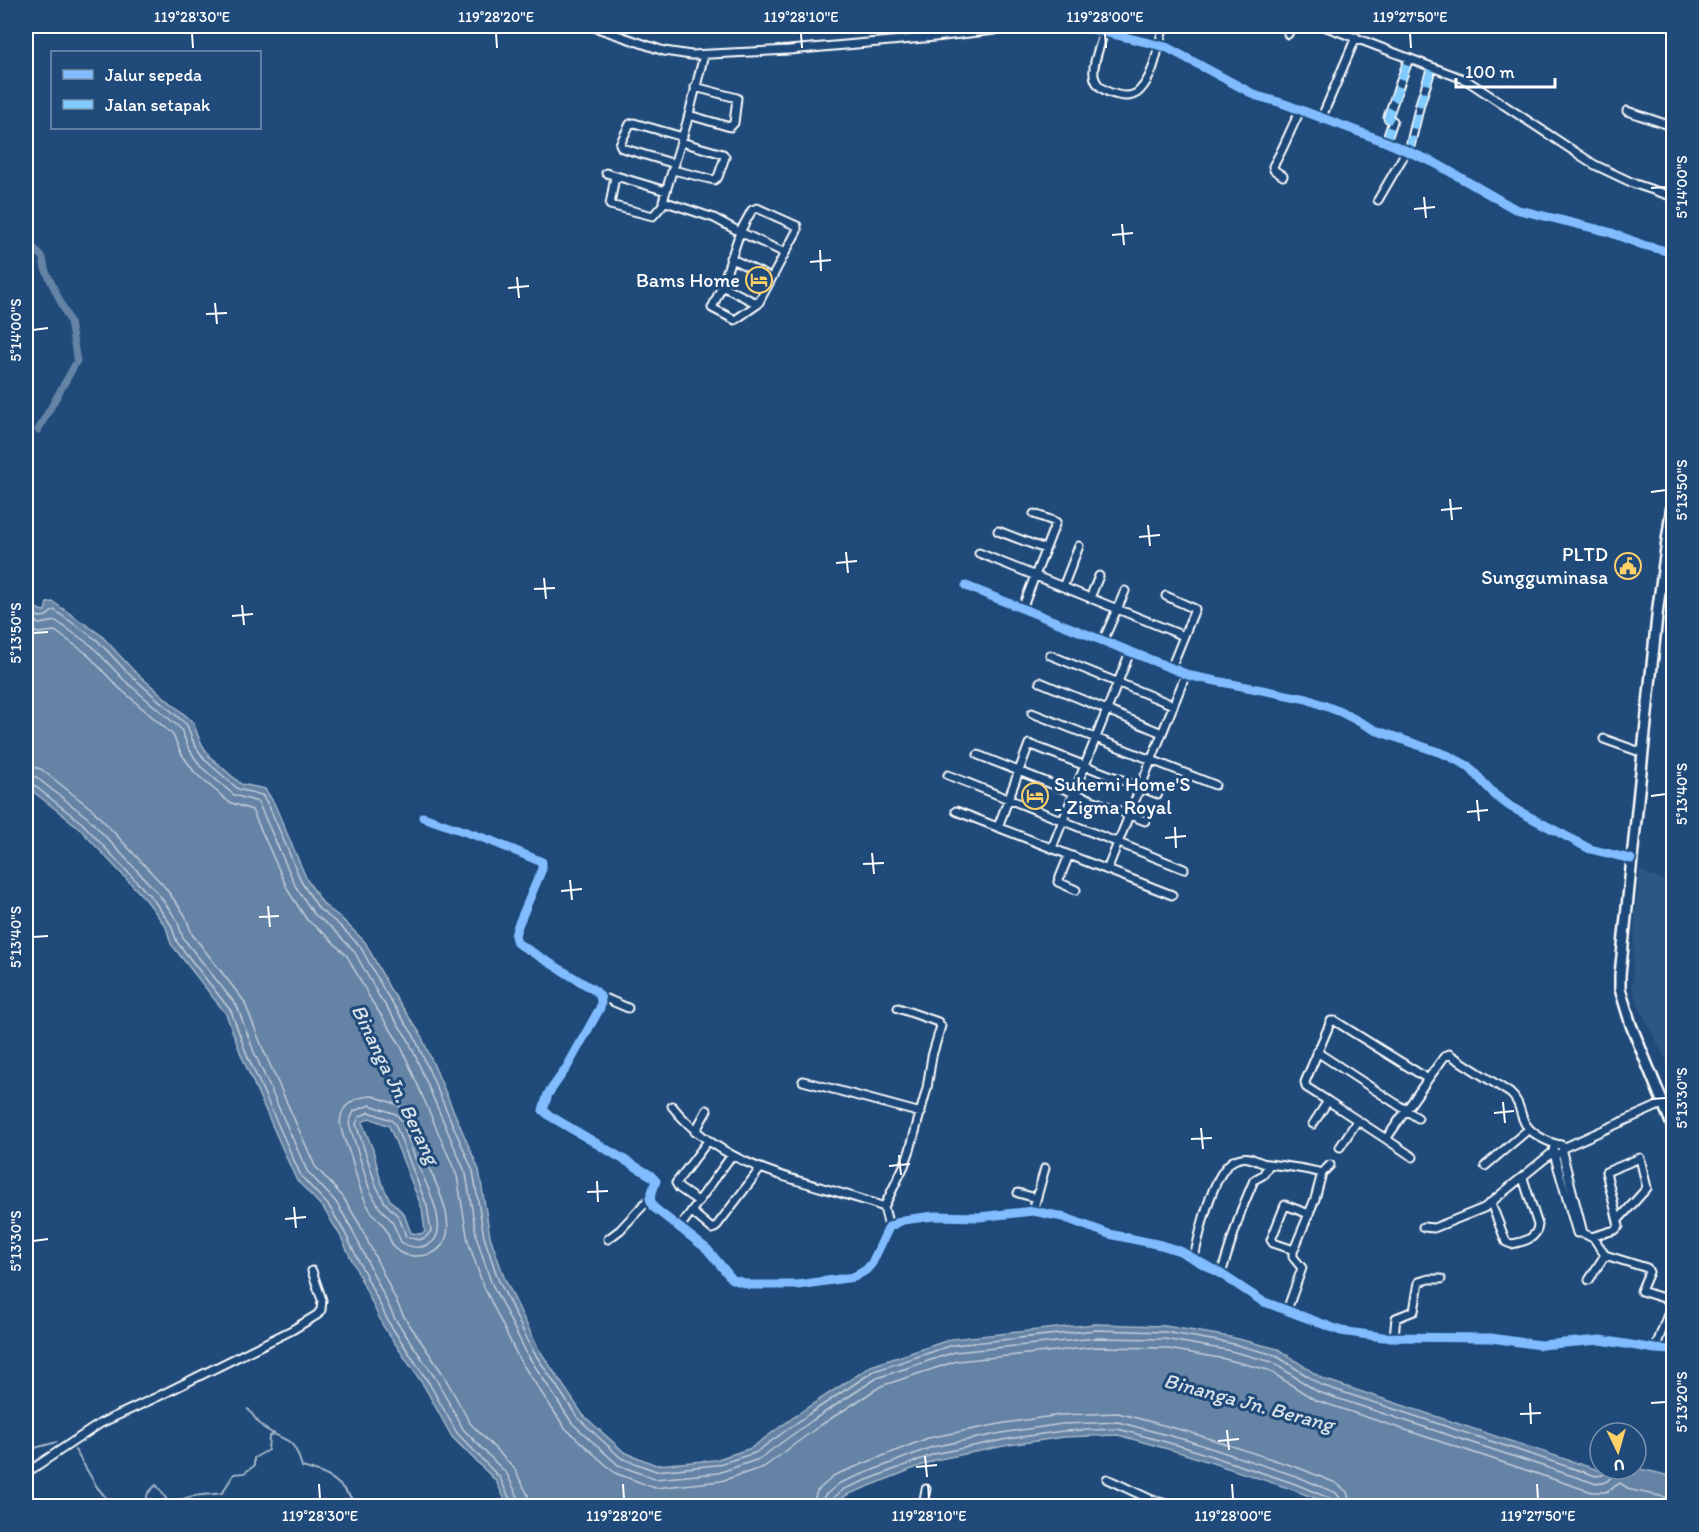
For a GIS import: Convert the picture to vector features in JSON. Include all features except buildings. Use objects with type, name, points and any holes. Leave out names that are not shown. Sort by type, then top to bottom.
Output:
[{"type":"main road","points":[[1674,490],[1658,607],[1622,945],[1620,988],[1631,1025],[1674,1130]]},
{"type":"street","points":[[591,26],[673,53],[704,55],[935,37],[1010,26]]},
{"type":"street","points":[[1079,26],[1158,44],[1173,50],[1243,89],[1386,142],[1435,163],[1515,209],[1609,232],[1674,253]]},
{"type":"street","points":[[1104,32],[1092,76],[1099,87],[1118,95],[1134,95],[1141,89],[1155,62],[1164,26]]},
{"type":"street","points":[[1288,34],[1292,26]]},
{"type":"street","points":[[1324,26],[1466,80],[1595,165],[1635,184],[1674,197]]},
{"type":"street","points":[[1321,119],[1356,37]]},
{"type":"street","points":[[615,176],[610,204],[653,216],[664,202],[704,55]]},
{"type":"street","points":[[1386,142],[1393,121],[1388,117],[1409,58]]},
{"type":"street","points":[[1378,200],[1408,151],[1432,67]]},
{"type":"street","points":[[689,115],[730,127],[734,123],[737,98],[695,87]]},
{"type":"street","points":[[1283,176],[1274,170],[1273,166],[1285,147],[1286,138],[1300,111]]},
{"type":"street","points":[[1628,111],[1674,127]]},
{"type":"street","points":[[634,123],[723,154],[725,157],[718,176],[714,180],[674,167],[622,148],[620,144],[630,124],[634,123]]},
{"type":"street","points":[[606,173],[666,190]]},
{"type":"street","points":[[664,202],[714,218],[785,254]]},
{"type":"street","points":[[755,208],[796,225],[797,231],[785,254],[758,304],[739,318],[730,319],[712,308],[740,232],[752,210],[755,208]]},
{"type":"street","points":[[730,258],[771,278]]},
{"type":"street","points":[[722,286],[758,304]]},
{"type":"street","points":[[1022,609],[1056,522],[1034,514]]},
{"type":"street","points":[[998,531],[1046,549]]},
{"type":"street","points":[[1063,586],[1079,546]]},
{"type":"street","points":[[979,553],[1184,636]]},
{"type":"street","points":[[1090,598],[1100,576]]},
{"type":"street","points":[[966,586],[1186,674],[1307,699],[1341,712],[1376,730],[1447,755],[1468,766],[1496,796],[1511,807],[1590,849],[1631,859]]},
{"type":"street","points":[[1103,641],[1125,591]]},
{"type":"street","points":[[1166,596],[1196,609],[1171,668]]},
{"type":"street","points":[[1052,848],[1130,652]]},
{"type":"street","points":[[1050,655],[1173,705]]},
{"type":"street","points":[[1107,870],[1186,674]]},
{"type":"street","points":[[1040,682],[1162,733]]},
{"type":"street","points":[[1032,713],[1215,786]]},
{"type":"street","points":[[1604,739],[1643,753]]},
{"type":"street","points":[[998,827],[1029,744],[1158,794]]},
{"type":"street","points":[[978,755],[1145,821]]},
{"type":"street","points":[[948,775],[1184,869]]},
{"type":"street","points":[[956,811],[1172,895]]},
{"type":"street","points":[[423,817],[489,840],[542,862],[542,869],[517,928],[515,936],[517,943],[591,988],[600,995],[601,1002],[567,1067],[548,1094],[543,1110],[650,1175],[655,1179],[656,1184],[650,1198],[620,1230],[608,1239]]},
{"type":"street","points":[[1069,855],[1058,882],[1076,890]]},
{"type":"street","points":[[601,1002],[607,999],[628,1008]]},
{"type":"street","points":[[889,1227],[884,1207],[904,1166],[921,1113],[940,1024],[898,1008]]},
{"type":"street","points":[[1413,1157],[1305,1085],[1331,1021],[1335,1021],[1428,1079]]},
{"type":"street","points":[[1317,1052],[1418,1118]]},
{"type":"street","points":[[1386,1139],[1444,1057],[1451,1054],[1510,1093],[1518,1101],[1523,1121],[1529,1129],[1557,1150],[1577,1233],[1593,1237],[1605,1255],[1647,1268],[1649,1272],[1641,1292],[1673,1301],[1654,1349]]},
{"type":"street","points":[[802,1081],[921,1113]]},
{"type":"street","points":[[1313,1124],[1328,1101]]},
{"type":"street","points":[[1423,1227],[1434,1228],[1491,1203],[1557,1150],[1662,1104]]},
{"type":"street","points":[[672,1106],[695,1132],[760,1169],[884,1207]]},
{"type":"street","points":[[695,1132],[707,1110]]},
{"type":"street","points":[[1340,1147],[1357,1121]]},
{"type":"street","points":[[1485,1166],[1529,1129]]},
{"type":"street","points":[[698,1201],[679,1188],[676,1183],[708,1141]]},
{"type":"street","points":[[680,1227],[732,1155]]},
{"type":"street","points":[[1194,1258],[1201,1228],[1218,1180],[1224,1168],[1236,1159],[1250,1157],[1269,1165],[1291,1166],[1322,1173]]},
{"type":"street","points":[[1593,1237],[1620,1226],[1606,1172],[1640,1158],[1646,1190],[1619,1219]]},
{"type":"street","points":[[1221,1274],[1241,1211],[1254,1180],[1263,1175],[1269,1165]]},
{"type":"street","points":[[1287,1310],[1302,1268],[1293,1257],[1294,1250],[1322,1173],[1330,1165]]},
{"type":"street","points":[[1033,1211],[1045,1168]]},
{"type":"street","points":[[692,1212],[715,1228],[760,1169]]},
{"type":"street","points":[[1491,1203],[1506,1242],[1511,1244],[1531,1238],[1538,1231],[1538,1225],[1523,1178]]},
{"type":"street","points":[[1018,1193],[1036,1198]]},
{"type":"street","points":[[650,1198],[653,1207],[707,1249],[732,1279],[750,1285],[771,1287],[835,1281],[860,1274],[872,1263],[889,1227],[896,1222],[915,1218],[979,1217],[1033,1211],[1063,1217],[1109,1234],[1161,1245],[1194,1258],[1262,1301],[1341,1331],[1383,1337],[1491,1338],[1540,1345],[1601,1340],[1674,1350]]},
{"type":"street","points":[[1294,1250],[1273,1243],[1271,1240],[1285,1205],[1309,1214]]},
{"type":"street","points":[[1589,1280],[1605,1255]]},
{"type":"street","points":[[26,1473],[101,1423],[282,1335],[317,1315],[322,1306],[322,1300],[312,1271]]},
{"type":"street","points":[[1394,1336],[1396,1318],[1414,1311],[1419,1282],[1441,1279]]},
{"type":"street","points":[[1107,1479],[1149,1503],[1172,1506]]},
{"type":"street","points":[[923,1506],[926,1489]]},
{"type":"shaded area","points":[[1640,870],[1653,877],[1673,882],[1673,1074],[1638,1005],[1632,985],[1635,914]]},
{"type":"water","name":"Binanga Jn. Berang","points":[[26,594],[32,600],[33,606],[40,610],[45,611],[47,603],[53,602],[101,635],[133,670],[193,722],[209,756],[241,784],[265,789],[274,803],[307,880],[324,905],[365,942],[390,989],[420,1033],[479,1170],[490,1236],[504,1277],[538,1348],[583,1415],[624,1452],[656,1465],[715,1460],[751,1448],[871,1366],[952,1339],[1095,1324],[1165,1326],[1230,1337],[1278,1349],[1323,1379],[1588,1467],[1588,1481],[1648,1481],[1648,1471],[1673,1477],[1673,1506],[1335,1506],[1182,1453],[1118,1435],[1064,1437],[935,1460],[847,1495],[832,1506],[508,1506],[496,1481],[452,1437],[424,1386],[383,1326],[340,1235],[324,1209],[296,1179],[242,1057],[226,1014],[171,944],[166,927],[147,901],[78,827],[26,786]],"holes":[[[370,1118],[389,1126],[422,1208],[425,1232],[411,1233],[404,1214],[390,1200],[381,1182],[373,1150],[362,1122]]]},
{"type":"waterway","points":[[26,247],[35,249],[43,258],[45,269],[70,322],[77,361],[38,430]]},
{"type":"waterway","points":[[248,1409],[264,1428],[292,1444],[302,1467],[334,1480],[358,1506]]},
{"type":"waterway","points":[[144,1506],[148,1493],[156,1485],[173,1506],[190,1497],[222,1493],[234,1474],[244,1473],[254,1466],[254,1458],[268,1450],[269,1437],[274,1433]]},
{"type":"waterway","points":[[26,1446],[31,1449],[57,1442]]},
{"type":"waterway","points":[[75,1450],[97,1487],[113,1506]]},
{"type":"marked path","points":[[1386,142],[1393,121],[1388,118],[1389,114],[1409,58]]},
{"type":"marked path","points":[[1409,151],[1420,104],[1432,67]]},
{"type":"cycle path","points":[[1079,26],[1166,47],[1257,96],[1282,103],[1386,142],[1435,163],[1515,209],[1609,232],[1643,245],[1674,253]]},
{"type":"cycle path","points":[[966,586],[1191,676],[1307,699],[1341,712],[1375,730],[1447,755],[1468,766],[1496,796],[1511,807],[1590,849],[1631,859]]},
{"type":"cycle path","points":[[423,817],[489,840],[542,862],[542,869],[517,928],[515,936],[517,943],[594,990],[600,996],[601,1001],[600,1008],[567,1067],[548,1094],[543,1110],[650,1175],[656,1181],[650,1198],[653,1207],[707,1249],[732,1279],[750,1285],[798,1285],[854,1277],[866,1270],[872,1263],[889,1227],[903,1220],[934,1216],[979,1217],[1033,1211],[1063,1217],[1109,1234],[1180,1251],[1262,1301],[1341,1331],[1383,1337],[1491,1338],[1540,1345],[1601,1340],[1674,1350]]},
{"type":"place","name":"Bams Home","points":[[759,280]]},
{"type":"place","name":"PLTD Sungguminasa","points":[[1628,566]]},
{"type":"place","name":"Suherni Home'S - Zigma Royal","points":[[1035,796]]}]
